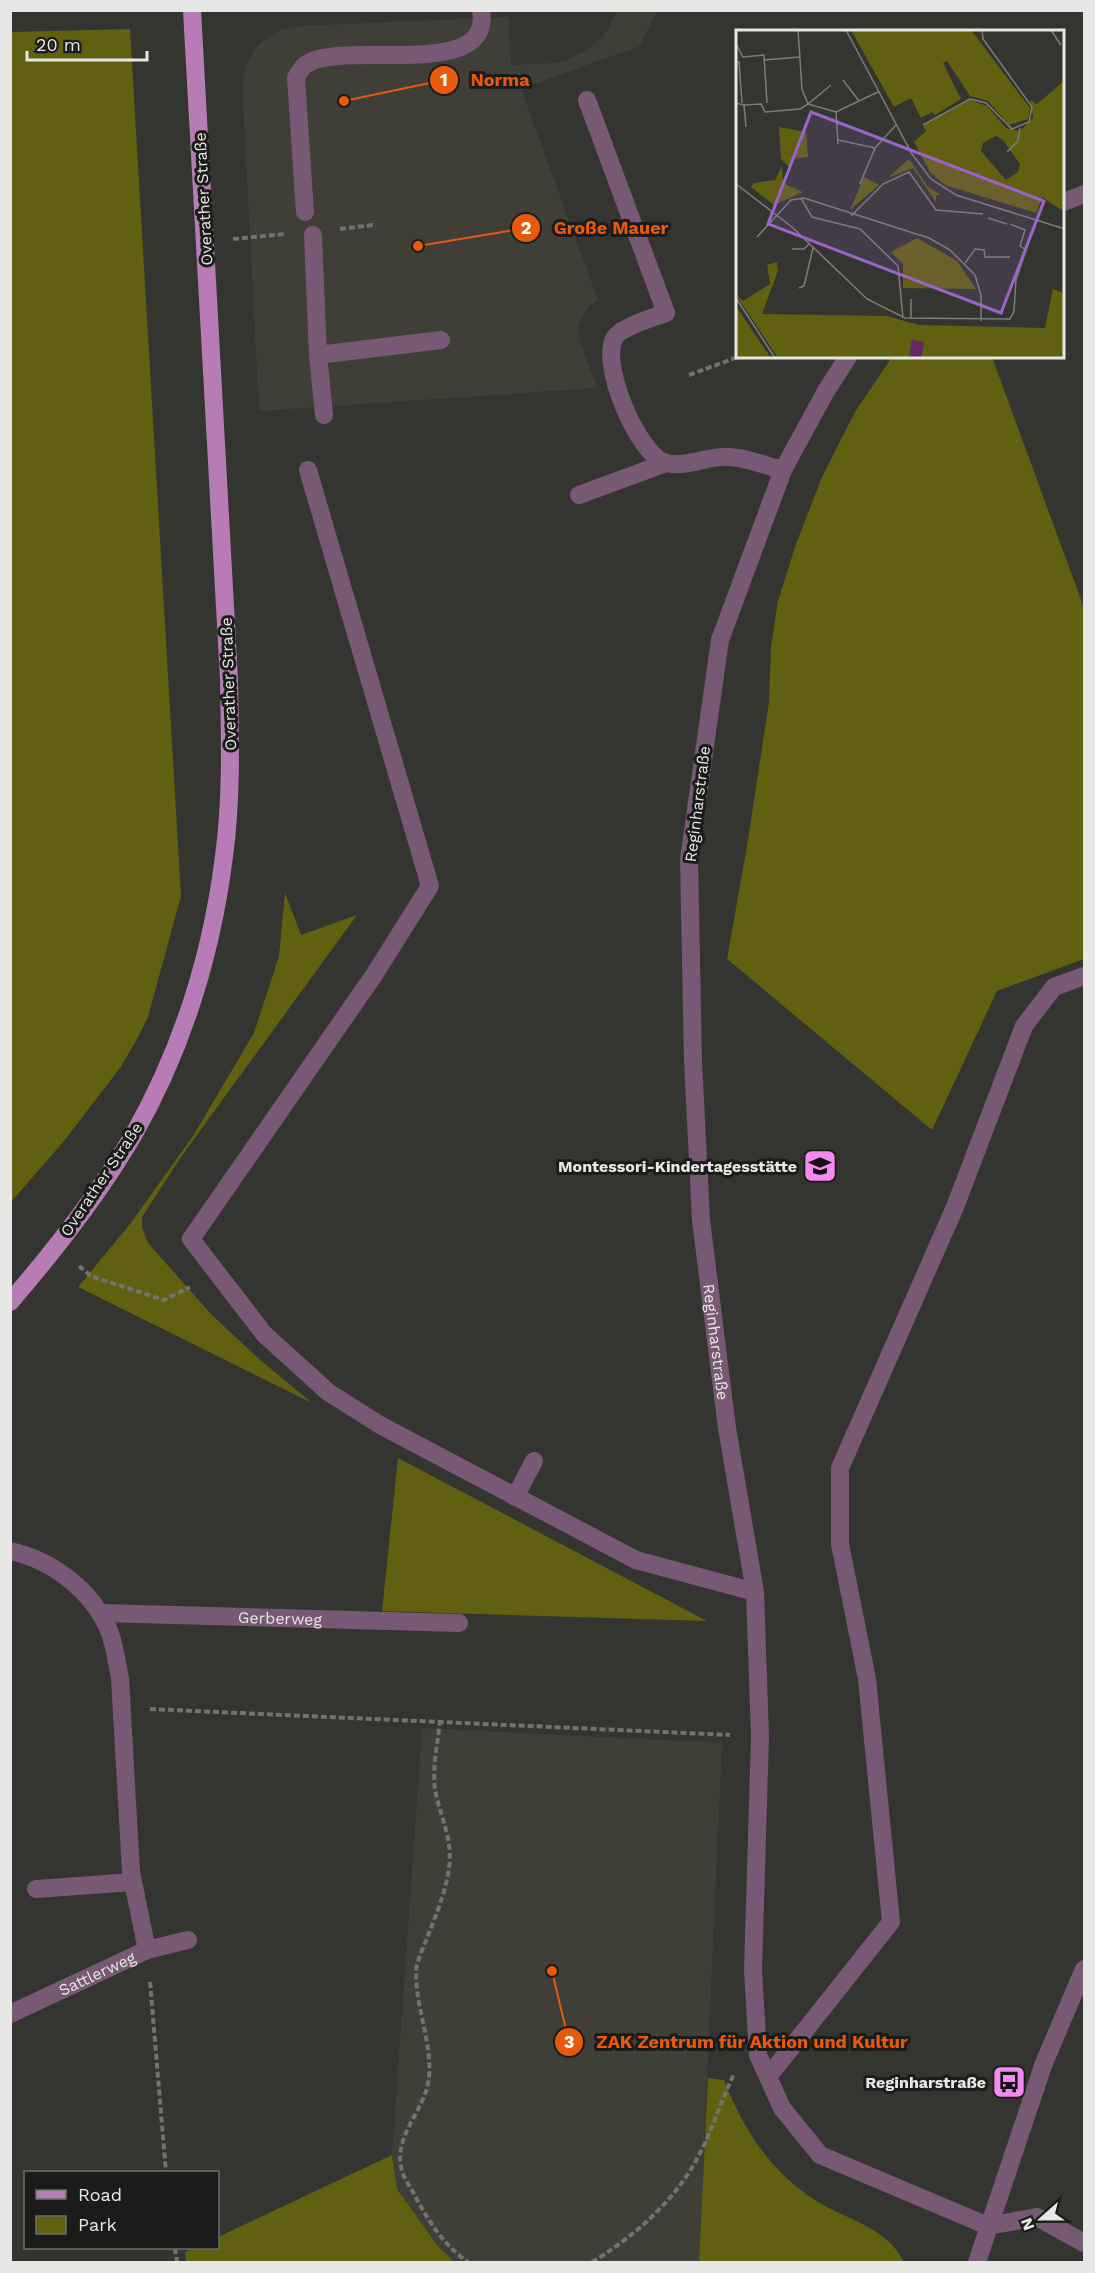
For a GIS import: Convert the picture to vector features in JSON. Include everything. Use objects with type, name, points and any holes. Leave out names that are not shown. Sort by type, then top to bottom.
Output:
[{"type":"main road","name":"Overather Straße","points":[[10,1302],[57,1245],[97,1191],[134,1134],[161,1081],[199,982],[225,856],[231,767],[229,680],[192,10]]},
{"type":"street","points":[[304,212],[296,78],[304,66],[325,58],[460,50],[476,37],[483,20],[481,10]]},
{"type":"street","points":[[587,100],[666,313],[635,325],[616,336],[610,348],[615,382],[635,429],[649,452],[666,463]]},
{"type":"street","points":[[1065,202],[1084,194]]},
{"type":"street","points":[[313,235],[318,355],[324,415]]},
{"type":"street","points":[[318,355],[441,340]]},
{"type":"street","name":"Reginharstraße","points":[[847,358],[826,391],[783,470],[720,640],[689,859],[693,1061],[701,1220],[727,1428],[755,1592],[760,1736],[753,1970],[758,2055],[782,2108],[820,2155],[988,2226]]},
{"type":"street","points":[[579,495],[666,463],[701,462],[729,456],[783,470]]},
{"type":"street","points":[[308,470],[430,886],[374,975],[191,1239],[264,1334],[328,1392],[380,1425],[636,1560],[755,1592]]},
{"type":"street","points":[[768,2077],[891,1922],[867,1679],[840,1544],[840,1468],[955,1207],[1024,1026],[1054,987],[1084,976]]},
{"type":"street","points":[[515,1497],[534,1461]]},
{"type":"street","points":[[10,1551],[30,1555],[54,1567],[81,1590],[100,1613],[114,1647],[120,1678],[126,1807],[133,1882],[147,1950]]},
{"type":"street","name":"Gerberweg","points":[[100,1613],[459,1623]]},
{"type":"street","points":[[36,1888],[133,1882]]},
{"type":"street","name":"Sattlerweg","points":[[10,2014],[147,1950],[188,1940]]},
{"type":"street","points":[[977,2262],[1044,2063],[1084,1970]]},
{"type":"street","points":[[988,2226],[1037,2217],[1084,2243]]},
{"type":"path","points":[[690,375],[736,358]]},
{"type":"path","points":[[91,1276],[164,1300],[178,1294]]},
{"type":"path","points":[[122,1708],[440,1720],[760,1736]]},
{"type":"path","points":[[440,1720],[435,1788],[449,1844],[448,1873],[416,1971],[418,2004],[429,2051],[429,2079],[423,2097],[404,2135],[401,2149],[402,2171],[422,2209],[444,2241],[468,2262]]},
{"type":"path","points":[[147,1950],[166,2171]]},
{"type":"path","points":[[592,2262],[606,2254],[637,2229],[686,2179],[737,2068],[758,2055]]},
{"type":"shaded area","points":[[657,11],[640,46],[521,89],[598,300],[587,308],[578,325],[579,338],[597,388],[259,411],[242,83],[247,62],[259,44],[276,32],[297,26],[509,17],[511,65],[553,63],[565,61],[587,50],[605,34],[617,12]]},
{"type":"shaded area","points":[[422,1728],[722,1743],[699,2262],[454,2262],[437,2245],[397,2189],[392,2155]]},
{"type":"green space","points":[[130,29],[181,896],[148,1017],[136,1041],[120,1068],[64,1141],[11,1202],[11,32]]},
{"type":"green space","points":[[891,358],[992,358],[1084,608],[1084,959],[997,991],[932,1130],[727,959],[769,702],[771,647],[778,601],[796,544],[822,477],[855,412]]},
{"type":"green space","points":[[285,893],[301,935],[357,915],[181,1157],[142,1217],[142,1227],[148,1243],[211,1314],[258,1358],[312,1403],[78,1287],[130,1224],[193,1136],[254,1033],[279,956]]},
{"type":"green space","points":[[398,1458],[707,1621],[382,1611]]},
{"type":"green space","points":[[708,2078],[724,2080],[749,2132],[784,2176],[815,2200],[876,2232],[887,2240],[904,2262],[699,2262]]},
{"type":"green space","points":[[392,2155],[397,2189],[437,2245],[454,2262],[186,2262],[185,2252],[192,2249],[219,2249],[219,2237]]},
{"type":"place","name":"Norma","points":[[344,101]]},
{"type":"place","name":"Große Mauer","points":[[418,246]]},
{"type":"place","name":"Montessori-Kindertagesstätte","points":[[820,1166]]},
{"type":"place","name":"ZAK Zentrum für Aktion und Kultur","points":[[552,1971]]},
{"type":"place","name":"Reginharstraße","points":[[1009,2082]]}]
